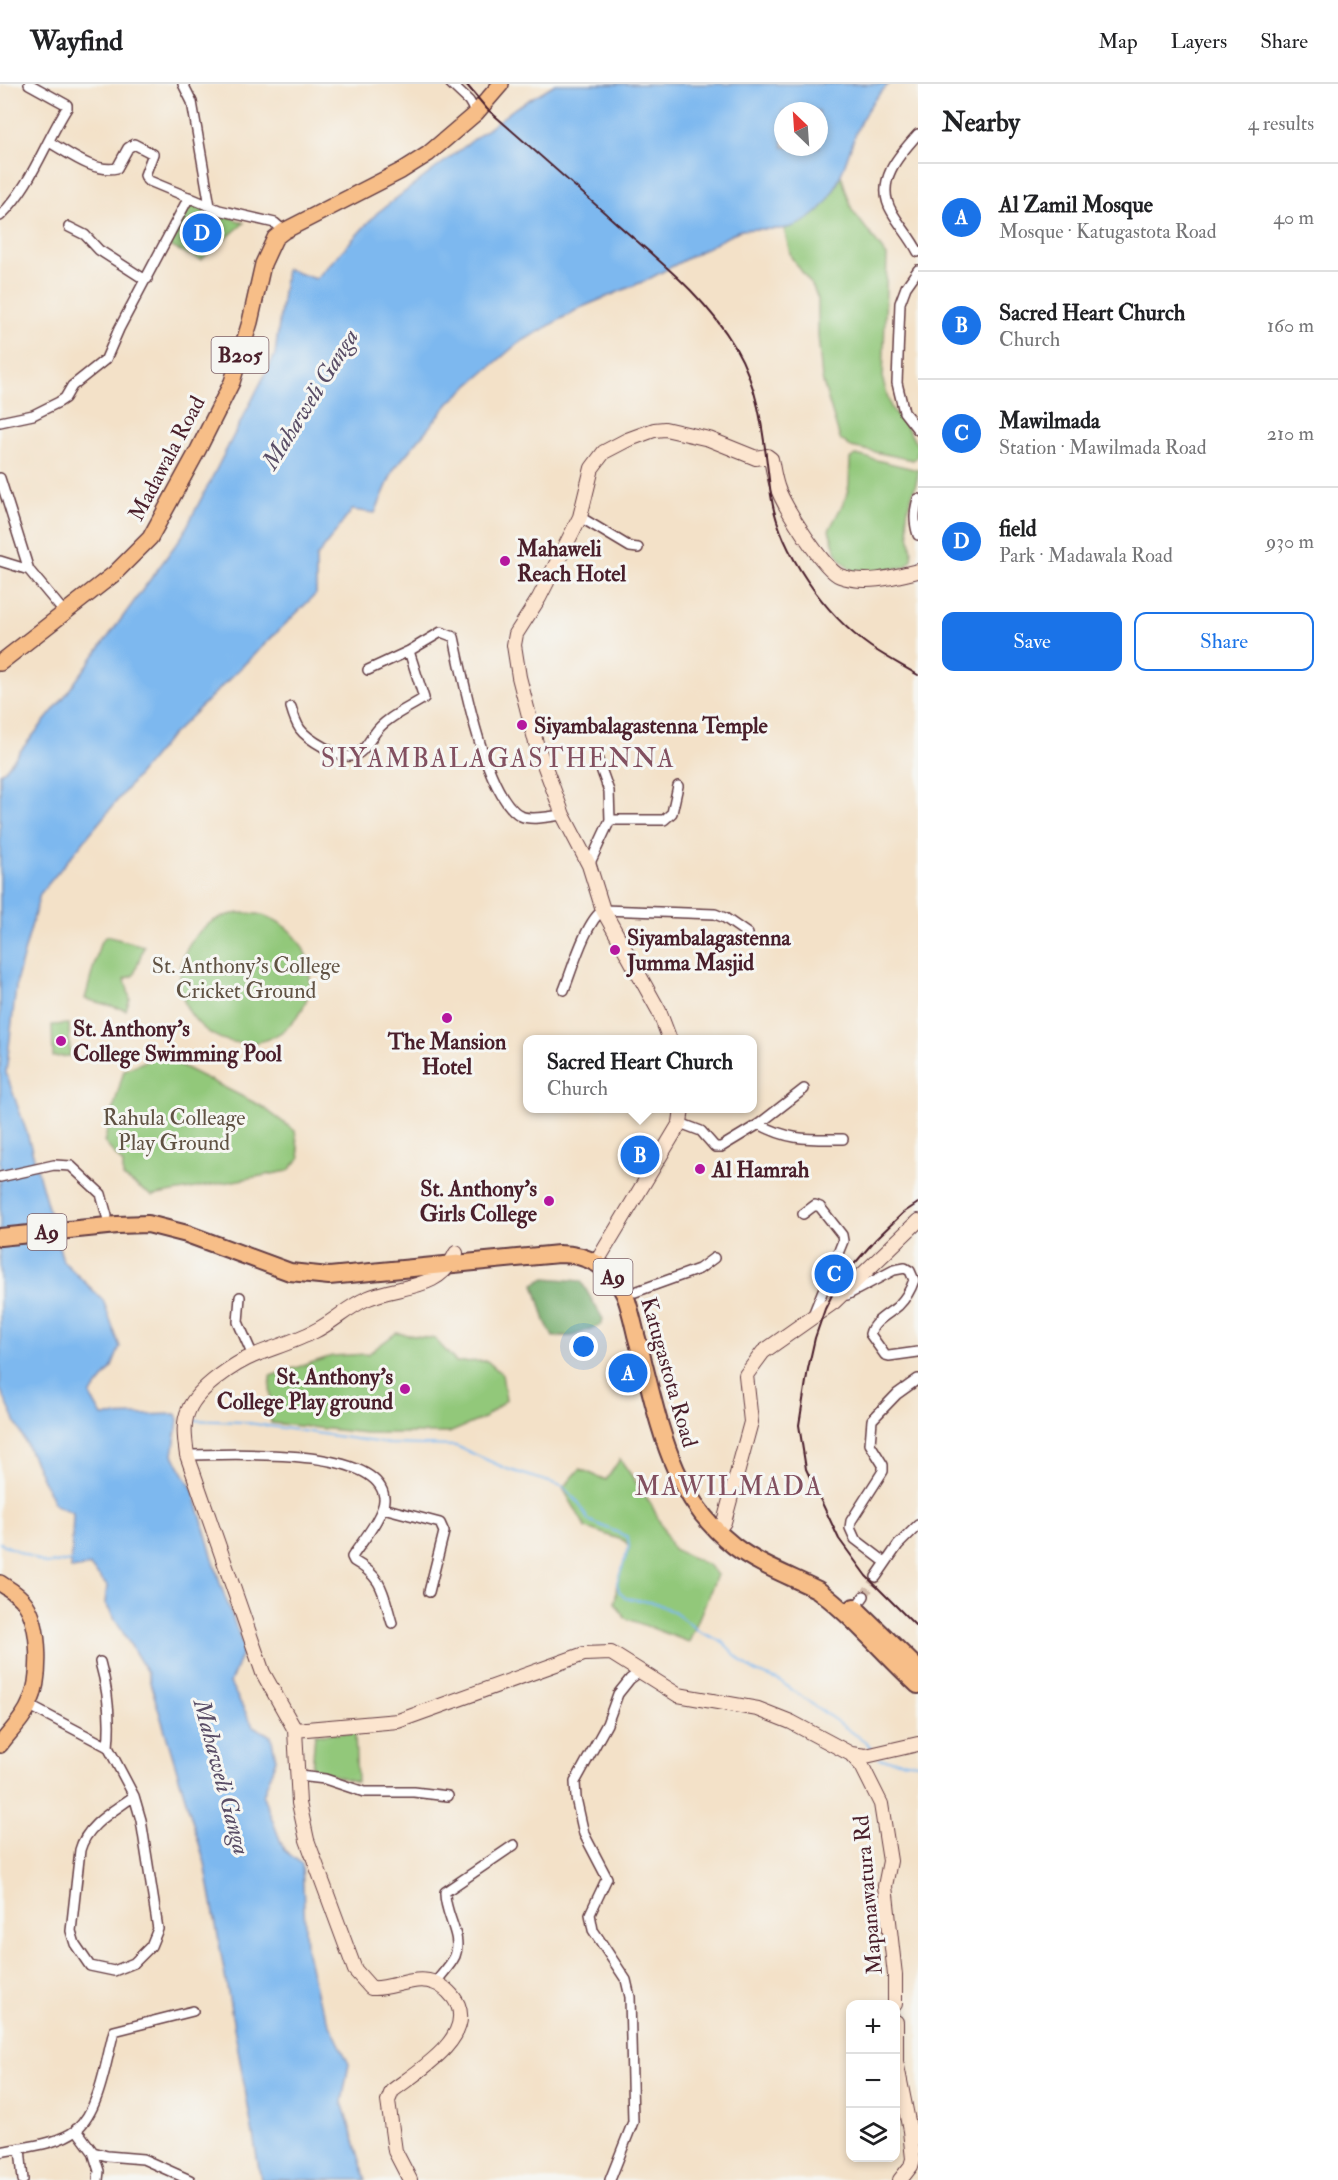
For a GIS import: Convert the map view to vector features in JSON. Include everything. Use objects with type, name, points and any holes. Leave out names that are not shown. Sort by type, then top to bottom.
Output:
[{"type":"highway","name":"Katugastota Road","points":[[98,1220],[159,1226],[187,1234],[269,1266],[302,1274],[329,1276],[453,1259],[559,1254],[599,1258],[622,1270],[635,1292],[644,1317],[683,1464],[720,1527],[734,1546],[759,1562],[856,1606],[918,1669]]},
{"type":"highway","name":"A9","points":[[0,1226],[98,1220]]},
{"type":"highway","name":"A9","points":[[0,1236],[98,1220]]},
{"type":"highway","name":"Katugastota Road","points":[[599,1258],[620,1284],[627,1299],[664,1439],[681,1484],[694,1505],[720,1527]]},
{"type":"highway","name":"Katugastota Road","points":[[856,1606],[918,1685]]},
{"type":"main road","name":"Madawala Road","points":[[0,663],[114,574],[150,538],[232,382],[250,322],[263,264],[275,238],[284,231],[401,171],[428,154],[476,113],[501,84]]},
{"type":"main road","points":[[0,1583],[22,1599],[27,1606],[32,1621],[38,1665],[30,1706],[1,1741]]},
{"type":"street","points":[[0,216],[24,188],[67,106],[29,84]]},
{"type":"street","points":[[183,84],[192,102],[210,206]]},
{"type":"street","points":[[452,84],[469,101],[476,113]]},
{"type":"street","points":[[918,134],[895,160],[887,178],[887,197],[891,210],[918,252]]},
{"type":"street","points":[[49,142],[98,169],[109,170],[117,168],[128,148],[134,144],[154,156],[145,175],[147,180],[219,210],[275,223],[284,231]]},
{"type":"street","points":[[0,422],[33,415],[65,398],[72,386],[106,358],[189,197]]},
{"type":"street","points":[[69,228],[85,235],[99,250],[141,278],[147,279]]},
{"type":"street","points":[[918,270],[906,287],[900,303],[897,383],[904,412],[918,430]]},
{"type":"street","points":[[668,1035],[659,1011],[603,910],[589,865],[562,814],[536,743],[519,677],[514,645],[516,634],[539,598],[580,517],[596,459],[627,440],[654,430],[665,429],[709,439],[756,458],[767,456],[771,459],[777,488],[797,524],[829,570],[840,576],[859,579],[885,579],[918,571]]},
{"type":"street","points":[[0,478],[29,570],[64,612]]},
{"type":"street","points":[[918,500],[914,511],[914,523],[918,535]]},
{"type":"street","points":[[580,517],[630,547],[638,548]]},
{"type":"street","points":[[0,561],[29,570]]},
{"type":"street","points":[[368,670],[409,651],[441,632],[454,637],[469,700],[492,778],[504,799],[511,809],[524,818],[562,814]]},
{"type":"street","points":[[291,707],[299,728],[305,735],[339,756],[352,756],[367,747],[383,725],[424,698],[409,651]]},
{"type":"street","points":[[589,865],[610,820],[609,791],[595,752]]},
{"type":"street","points":[[610,820],[664,820],[672,813],[678,786]]},
{"type":"street","points":[[564,990],[588,931],[598,913],[603,910],[715,914],[748,934]]},
{"type":"street","points":[[680,1123],[701,1131],[715,1147],[721,1148],[759,1124],[804,1089]]},
{"type":"street","points":[[599,1258],[680,1123],[681,1113]]},
{"type":"street","points":[[759,1124],[778,1135],[802,1139],[843,1139]]},
{"type":"street","points":[[0,1177],[54,1165],[71,1166],[101,1194],[98,1220]]},
{"type":"street","points":[[803,1214],[815,1205],[820,1207],[842,1235],[843,1240],[812,1318]]},
{"type":"street","points":[[720,1527],[751,1422],[746,1375],[763,1352],[834,1302],[918,1221]]},
{"type":"street","points":[[635,1292],[699,1269],[714,1258]]},
{"type":"street","points":[[410,2180],[395,2151],[388,2101],[392,2091],[448,2046],[459,2028],[460,2009],[455,1997],[435,1983],[412,1980],[381,1989],[371,1988],[355,1970],[307,1840],[299,1803],[295,1730],[263,1673],[187,1455],[185,1430],[188,1410],[199,1394],[215,1379],[253,1356],[315,1331],[366,1299],[435,1280],[453,1259]]},
{"type":"street","points":[[834,1302],[894,1270],[906,1268],[914,1280],[912,1287],[901,1304],[872,1328],[870,1334],[885,1355],[918,1352]]},
{"type":"street","points":[[240,1297],[238,1322],[253,1356]]},
{"type":"street","points":[[885,1562],[855,1539],[850,1528],[851,1521],[883,1471],[883,1465],[870,1444],[872,1420],[897,1394],[918,1379]]},
{"type":"street","points":[[187,1455],[287,1455],[325,1460],[366,1473],[384,1496],[383,1508],[352,1557],[378,1580],[392,1623]]},
{"type":"street","points":[[383,1508],[440,1522],[444,1532],[429,1592]]},
{"type":"street","points":[[876,1577],[898,1545],[918,1525]]},
{"type":"street","points":[[295,1730],[398,1721],[584,1654],[611,1653],[678,1695],[758,1709],[791,1722],[850,1754],[866,1756],[918,1744]]},
{"type":"street","points":[[100,1662],[108,1692],[110,1730],[108,1747]]},
{"type":"street","points":[[610,2180],[633,2122],[630,1997],[626,1980],[593,1930],[590,1914],[607,1878],[584,1834],[575,1782],[607,1724],[618,1694],[630,1679],[641,1671]]},
{"type":"street","points":[[30,1706],[108,1747],[134,1796],[141,1821],[158,1929],[151,1946],[134,1963],[114,1971],[90,1966],[75,1944],[71,1931],[80,1850],[94,1825],[134,1796]]},
{"type":"street","name":"Mapanawatura Rd","points":[[850,1754],[862,1766],[881,1804],[890,1861],[885,1886],[895,1975],[895,2000]]},
{"type":"street","points":[[299,1776],[325,1779],[364,1792],[414,1792],[448,1796]]},
{"type":"street","points":[[435,1983],[455,1956],[457,1939],[444,1903],[445,1892],[514,1845]]},
{"type":"street","points":[[0,2152],[58,2139],[76,2129],[96,2103],[114,2031],[193,2011]]},
{"type":"street","points":[[896,2054],[913,2160],[900,2180]]},
{"type":"street","points":[[76,2129],[93,2152],[99,2171],[98,2180]]},
{"type":"street","points":[[20,2148],[23,2180]]},
{"type":"street","points":[[93,2152],[106,2156],[143,2159],[190,2180]]},
{"type":"green space","points":[[841,175],[852,210],[887,256],[883,381],[891,408],[918,446],[917,457],[913,460],[851,447],[840,439],[822,379],[818,299],[813,287],[791,257],[784,229],[804,221],[820,210],[832,194]]},
{"type":"green space","points":[[192,201],[244,223],[201,260],[164,244]]},
{"type":"green space","points":[[856,455],[918,470],[907,516],[912,560],[905,567],[859,574],[841,560],[835,549],[829,530],[846,498],[850,459]]},
{"type":"green space","name":"St. Anthony's College Cricket Ground","points":[[245,913],[270,918],[291,932],[305,953],[310,978],[305,1003],[291,1024],[270,1038],[245,1043],[220,1038],[199,1024],[185,1003],[180,978],[185,953],[199,932],[220,918]]},
{"type":"green space","points":[[106,936],[144,946],[134,975],[125,979],[130,999],[126,1010],[85,999],[100,943]]},
{"type":"green space","name":"St. Anthony's College Swimming Pool","points":[[69,1024],[70,1056],[53,1057],[52,1025]]},
{"type":"green space","name":"Rahula Colleage Play Ground","points":[[160,1055],[261,1106],[295,1131],[300,1158],[288,1171],[152,1196],[123,1177],[123,1164],[104,1142],[124,1070]]},
{"type":"green space","points":[[545,1278],[581,1281],[603,1319],[601,1325],[573,1336],[553,1337],[545,1321],[534,1284]]},
{"type":"green space","name":"St. Anthony's College Play ground","points":[[396,1333],[435,1339],[456,1362],[487,1361],[502,1374],[506,1400],[484,1418],[449,1433],[366,1433],[271,1423],[270,1376],[332,1356],[368,1354]]},
{"type":"green space","points":[[620,1459],[651,1504],[673,1549],[708,1565],[717,1575],[689,1642],[625,1618],[615,1603],[617,1583],[629,1547],[625,1541],[586,1528],[563,1488],[580,1469],[606,1480]]},
{"type":"green space","points":[[355,1733],[357,1782],[312,1769],[315,1734]]},
{"type":"water","name":"Mahaweli Ganga","points":[[555,84],[889,84],[873,101],[861,121],[831,196],[809,218],[787,228],[738,231],[647,280],[580,308],[517,344],[451,401],[394,469],[375,513],[352,510],[316,558],[316,594],[168,739],[40,894],[17,979],[6,1073],[27,1133],[63,1261],[103,1300],[120,1347],[111,1369],[90,1395],[102,1416],[176,1414],[178,1420],[173,1455],[193,1490],[221,1586],[244,1648],[230,1683],[253,1726],[271,1736],[276,1759],[263,1796],[284,1850],[302,1864],[306,1948],[317,1997],[349,2064],[342,2102],[366,2180],[261,2180],[205,1863],[147,1672],[105,1603],[107,1586],[90,1566],[71,1569],[73,1513],[55,1505],[0,1389],[0,773],[5,770],[64,697],[182,536],[275,355],[286,269],[316,279],[377,213],[515,108]]},
{"type":"waterway","points":[[190,1420],[242,1422],[389,1444],[456,1446],[507,1469],[562,1486],[579,1503],[588,1520],[628,1537],[629,1547],[617,1583],[619,1591],[625,1598],[656,1603],[675,1613],[700,1632],[723,1642],[743,1663],[756,1672],[778,1680],[866,1742],[872,1750]]},
{"type":"waterway","points":[[0,1543],[46,1564],[73,1561]]},
{"type":"waterway","points":[[879,1759],[918,1763]]},
{"type":"tunnel","points":[[864,1596],[876,1577]]},
{"type":"railway","points":[[466,84],[487,109],[669,270],[711,313],[735,347],[751,382],[764,438],[776,516],[794,559],[821,600],[854,634],[877,651],[918,675]]},
{"type":"railway","points":[[918,1203],[903,1213],[876,1239],[843,1277],[833,1293],[815,1338],[799,1425],[806,1469],[839,1539],[866,1576],[918,1628]]},
{"type":"place","name":"field","points":[[202,233]]},
{"type":"place","name":"Mahaweli Reach Hotel","points":[[505,561]]},
{"type":"place","name":"Siyambalagastenna Temple","points":[[522,725]]},
{"type":"place","name":"Siyambalagastenna Jumma Masjid","points":[[615,950]]},
{"type":"place","name":"The Mansion Hotel","points":[[447,1018]]},
{"type":"place","name":"St. Anthony's College Swimming Pool","points":[[61,1041]]},
{"type":"place","name":"Sacred Heart Church","points":[[640,1155]]},
{"type":"place","name":"Al Hamrah","points":[[700,1169]]},
{"type":"place","name":"St. Anthony's Girls College","points":[[549,1201]]},
{"type":"place","name":"Mawilmada","points":[[834,1274]]},
{"type":"place","name":"Al Zamil Mosque","points":[[628,1373]]},
{"type":"place","name":"St. Anthony's College Play ground","points":[[405,1389]]},
{"type":"district","name":"SIYAMBALAGASTHENNA","points":[[498,758]]},
{"type":"district","name":"MAWILMADA","points":[[729,1486]]}]
